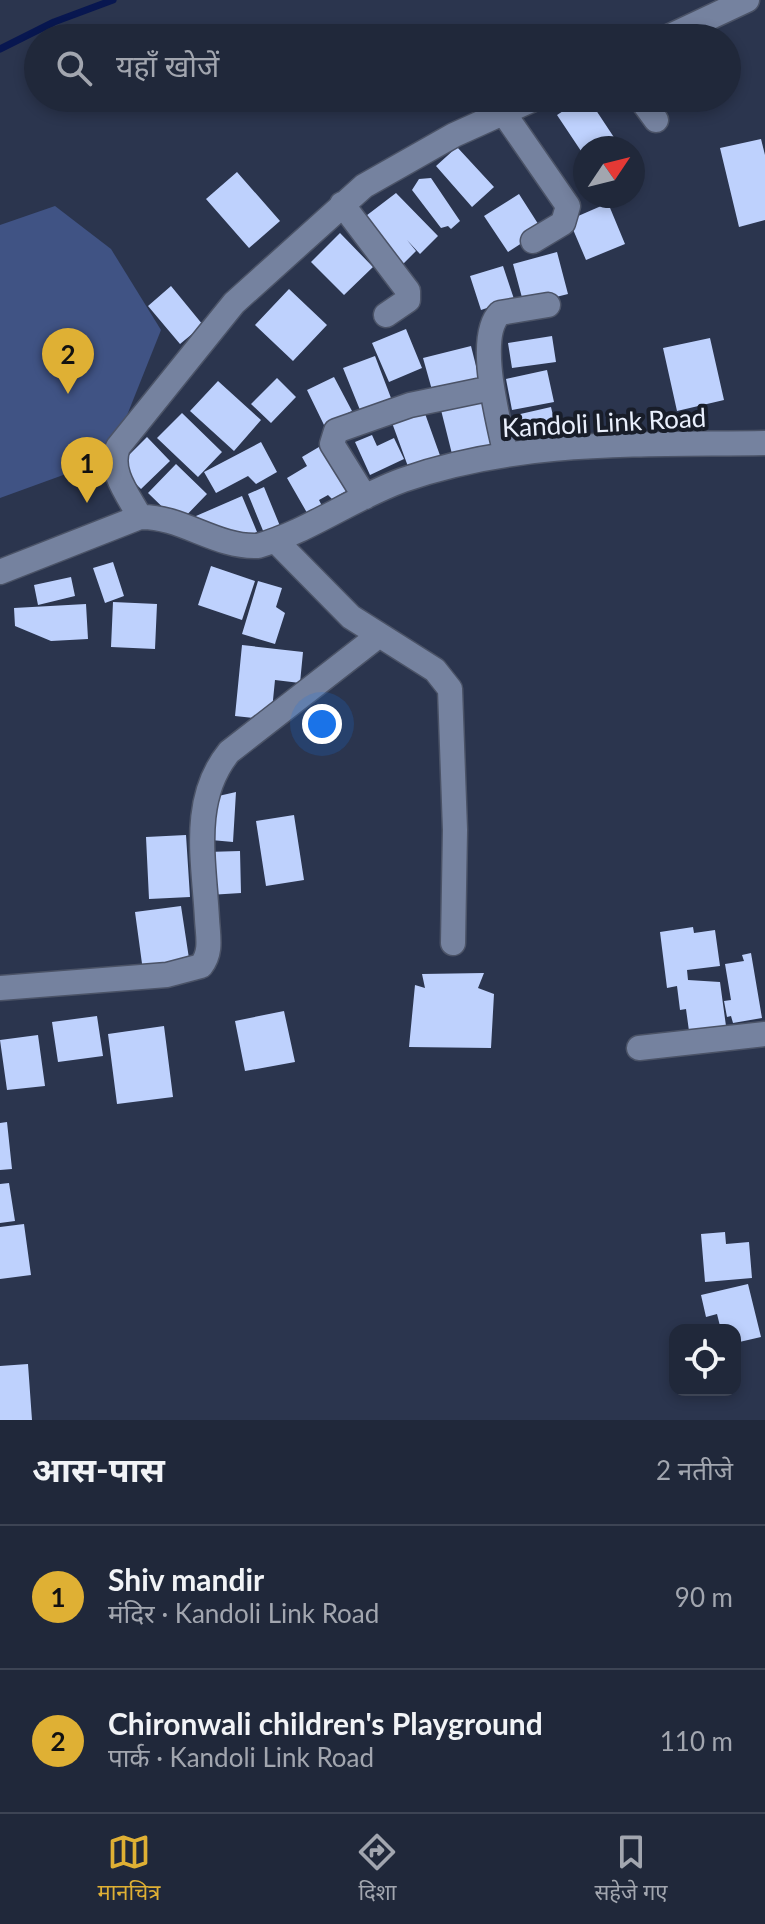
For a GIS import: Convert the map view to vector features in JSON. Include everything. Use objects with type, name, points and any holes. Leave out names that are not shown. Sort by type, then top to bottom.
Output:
[{"type":"street","points":[[696,24],[747,0]]},
{"type":"street","points":[[0,572],[140,517],[115,469],[113,458],[118,447],[234,303],[364,186],[503,112],[568,206],[563,223],[533,241]]},
{"type":"street","points":[[650,112],[656,120]]},
{"type":"street","points":[[342,204],[408,291],[408,300],[386,315]]},
{"type":"street","points":[[505,452],[492,388],[489,331],[493,319],[509,311],[548,305]]},
{"type":"street","points":[[365,497],[332,444],[336,431],[410,405],[492,388]]},
{"type":"street","name":"Kandoli Link Road","points":[[140,517],[157,517],[237,547],[276,541],[403,480],[505,452],[579,446],[765,443]]},
{"type":"street","points":[[276,541],[351,617],[435,670],[450,689],[453,943]]},
{"type":"street","points":[[0,988],[167,975],[201,966],[209,947],[203,823],[206,787],[229,752],[378,636]]},
{"type":"street","points":[[639,1048],[765,1034]]},
{"type":"shaded area","points":[[55,206],[111,249],[161,330],[110,458],[0,498],[0,225]]},
{"type":"building","points":[[562,112],[597,112],[613,136],[573,136],[573,139],[557,115]]},
{"type":"building","points":[[761,139],[765,155],[765,220],[739,227],[720,148]]},
{"type":"building","points":[[457,147],[494,187],[472,207],[436,166]]},
{"type":"building","points":[[237,172],[280,221],[249,248],[206,199]]},
{"type":"building","points":[[431,178],[460,221],[451,229],[448,226],[441,228],[412,190],[419,179]]},
{"type":"building","points":[[396,193],[438,236],[420,254],[407,240],[416,251],[400,267],[358,222]]},
{"type":"building","points":[[519,194],[542,230],[508,252],[484,216]]},
{"type":"building","points":[[597,208],[610,208],[625,244],[586,260],[569,220]]},
{"type":"building","points":[[340,233],[373,267],[344,295],[311,262]]},
{"type":"building","points":[[557,252],[568,294],[524,305],[513,264]]},
{"type":"building","points":[[503,266],[514,299],[481,310],[470,276]]},
{"type":"building","points":[[171,286],[203,325],[180,344],[148,306]]},
{"type":"building","points":[[289,289],[327,325],[293,361],[255,325]]},
{"type":"building","points":[[406,329],[422,368],[389,382],[372,343]]},
{"type":"building","points":[[552,336],[556,362],[512,368],[508,343]]},
{"type":"building","points":[[710,338],[724,400],[677,411],[663,348]]},
{"type":"building","points":[[471,346],[479,378],[432,390],[423,358]]},
{"type":"building","points":[[375,356],[391,398],[360,410],[343,368]]},
{"type":"building","points":[[547,370],[554,402],[512,410],[506,379]]},
{"type":"building","points":[[334,377],[352,411],[324,425],[307,390]]},
{"type":"building","points":[[277,378],[296,397],[271,423],[251,404]]},
{"type":"building","points":[[218,381],[261,420],[234,451],[190,411]]},
{"type":"building","points":[[480,396],[492,444],[452,454],[440,406]]},
{"type":"building","points":[[551,407],[559,442],[524,450],[516,415]]},
{"type":"building","points":[[423,408],[442,461],[410,472],[391,420]]},
{"type":"building","points":[[182,413],[222,452],[198,477],[157,438]]},
{"type":"building","points":[[372,435],[377,446],[394,438],[404,459],[370,475],[355,442]]},
{"type":"building","points":[[147,437],[170,461],[141,489],[118,466]]},
{"type":"building","points":[[261,442],[277,472],[256,484],[248,476],[216,493],[204,472]]},
{"type":"building","points":[[324,444],[350,489],[332,499],[328,495],[319,500],[324,510],[310,518],[287,478],[307,466],[302,457]]},
{"type":"building","points":[[176,464],[207,494],[179,523],[148,493]]},
{"type":"building","points":[[264,487],[280,526],[264,533],[248,494]]},
{"type":"building","points":[[242,496],[257,532],[237,540],[203,531],[196,516]]},
{"type":"building","points":[[113,562],[124,596],[105,603],[93,568]]},
{"type":"building","points":[[211,566],[255,581],[242,620],[198,605]]},
{"type":"building","points":[[71,577],[75,596],[38,605],[34,585]]},
{"type":"building","points":[[258,581],[282,588],[276,607],[285,613],[275,644],[242,634]]},
{"type":"building","points":[[113,602],[157,604],[155,649],[111,647]]},
{"type":"building","points":[[86,604],[88,639],[51,641],[15,626],[14,608]]},
{"type":"building","points":[[242,645],[303,652],[300,683],[275,680],[271,720],[235,716]]},
{"type":"building","points":[[236,792],[233,842],[211,840],[214,797]]},
{"type":"building","points":[[294,815],[304,880],[266,886],[256,821]]},
{"type":"building","points":[[186,835],[190,897],[149,899],[146,837]]},
{"type":"building","points":[[240,851],[241,893],[209,895],[207,852]]},
{"type":"building","points":[[181,906],[190,965],[143,971],[135,912]]},
{"type":"building","points":[[693,927],[694,933],[715,930],[720,966],[687,970],[688,980],[720,982],[726,1026],[689,1031],[686,1009],[680,1010],[677,986],[667,988],[660,932]]},
{"type":"building","points":[[751,953],[762,1018],[733,1023],[731,1016],[727,1017],[724,1001],[731,1000],[725,964],[744,961],[742,955]]},
{"type":"building","points":[[484,973],[478,988],[494,994],[491,1048],[409,1047],[415,985],[425,988],[422,974]]},
{"type":"building","points":[[284,1011],[295,1062],[245,1071],[235,1021]]},
{"type":"building","points":[[97,1016],[103,1056],[58,1062],[52,1022]]},
{"type":"building","points":[[164,1026],[173,1097],[117,1104],[108,1034]]},
{"type":"building","points":[[38,1035],[45,1086],[7,1090],[0,1040]]},
{"type":"building","points":[[7,1122],[12,1169],[0,1170],[0,1123]]},
{"type":"building","points":[[9,1183],[15,1221],[0,1223],[0,1184]]},
{"type":"building","points":[[24,1224],[31,1275],[0,1279],[0,1227]]},
{"type":"building","points":[[725,1232],[726,1244],[749,1242],[752,1278],[705,1282],[701,1234]]},
{"type":"building","points":[[748,1284],[761,1337],[741,1342],[741,1324],[720,1324],[717,1314],[706,1317],[701,1295]]},
{"type":"building","points":[[28,1364],[32,1420],[0,1420],[0,1366]]},
{"type":"waterway","points":[[50,24],[113,0]]},
{"type":"waterway","points":[[0,49],[24,37]]},
{"type":"place","name":"Chironwali children's Playground","points":[[68,394]]},
{"type":"place","name":"Shiv mandir","points":[[87,503]]}]
